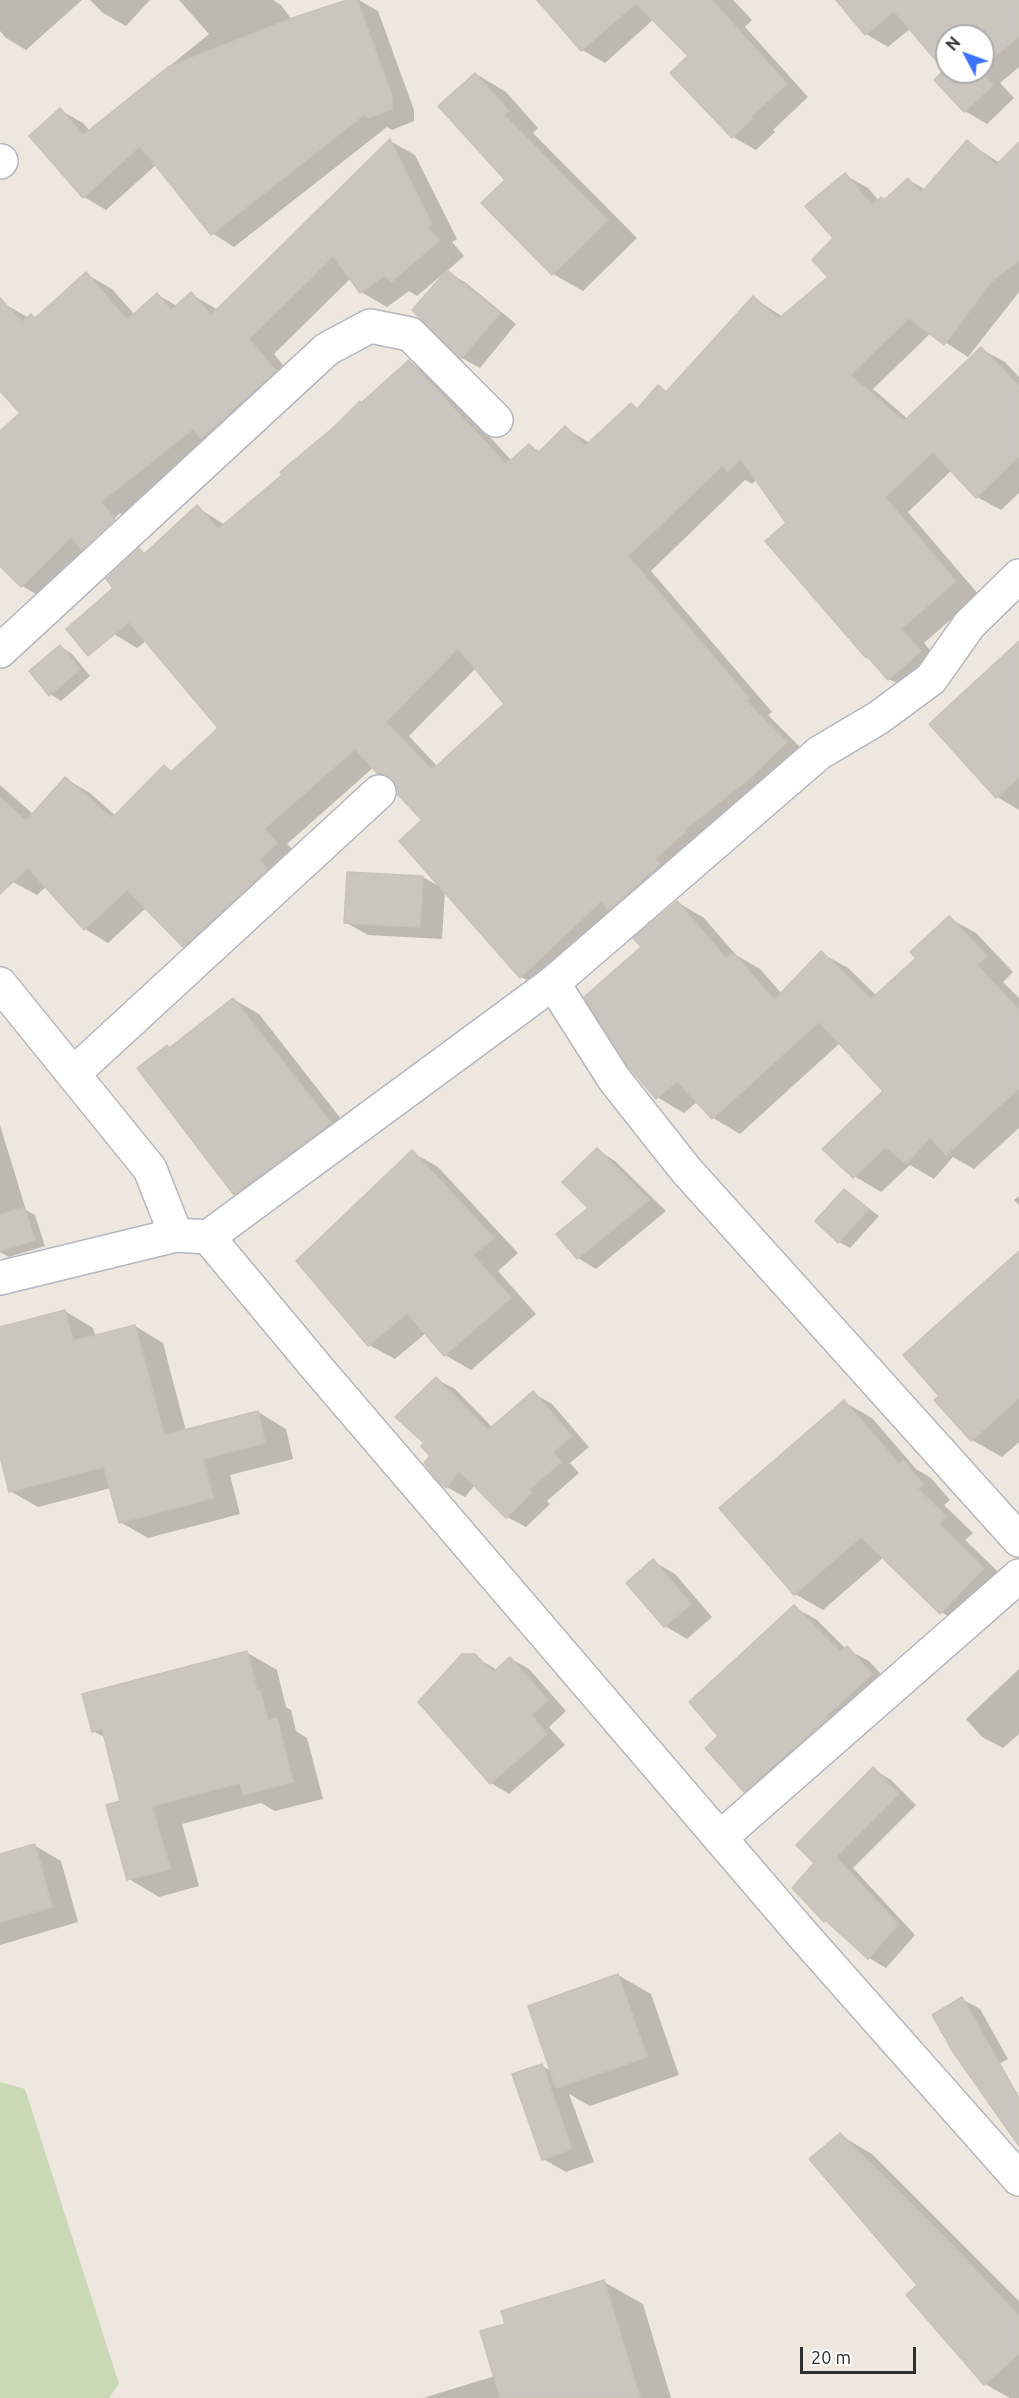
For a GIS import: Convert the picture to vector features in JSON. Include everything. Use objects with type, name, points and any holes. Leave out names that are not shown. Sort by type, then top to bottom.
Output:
[{"type":"street","points":[[0,651],[327,349],[370,326],[410,334],[496,420]]},
{"type":"street","points":[[0,1278],[176,1235],[208,1237],[553,983],[819,753],[878,718],[931,679],[969,625],[1019,576]]},
{"type":"street","points":[[73,1074],[379,792]]},
{"type":"street","points":[[553,983],[614,1079],[686,1170],[1019,1540]]},
{"type":"street","points":[[0,984],[150,1169],[176,1235]]},
{"type":"street","points":[[208,1237],[318,1369],[720,1838],[1019,2179]]},
{"type":"street","points":[[720,1838],[1019,1576]]},
{"type":"green space","points":[[0,2082],[25,2089],[119,2384],[109,2398],[0,2398]]},
{"type":"building","points":[[347,0],[357,0],[392,96],[392,109],[368,118],[365,114],[211,235],[140,146],[83,198],[29,136],[60,108],[83,135],[168,67],[295,17]]},
{"type":"building","points":[[537,0],[712,0],[787,84],[751,116],[753,118],[732,138],[670,73],[688,56],[636,3],[581,51]]},
{"type":"building","points":[[836,0],[1019,0],[1019,36],[995,56],[995,24],[935,24],[935,59],[894,11],[865,35]]},
{"type":"building","points":[[475,73],[509,111],[504,115],[608,220],[552,275],[481,203],[505,180],[438,106]]},
{"type":"building","points":[[938,84],[992,84],[993,85],[964,112]]},
{"type":"building","points":[[390,139],[432,224],[428,227],[439,241],[391,282],[385,275],[360,293],[333,256],[249,339],[276,371],[201,438],[193,429],[101,502],[115,519],[82,550],[71,537],[21,587],[0,566],[0,431],[20,413],[0,391],[0,298],[22,322],[31,314],[35,318],[86,272],[127,320],[157,293],[171,310],[191,292],[211,315]]},
{"type":"building","points":[[967,140],[996,165],[1019,142],[1019,260],[991,282],[944,345],[909,318],[850,375],[904,421],[981,347],[1019,386],[1019,456],[976,498],[933,452],[885,497],[956,581],[901,629],[921,651],[888,680],[868,657],[866,658],[765,541],[786,523],[740,458],[728,472],[722,466],[628,556],[749,698],[746,701],[787,742],[750,778],[684,830],[685,832],[655,859],[660,864],[609,910],[601,901],[520,978],[399,841],[422,820],[397,794],[397,787],[392,779],[385,774],[378,774],[355,749],[264,829],[277,843],[259,860],[268,869],[183,947],[127,890],[84,930],[28,868],[0,894],[0,797],[26,821],[65,777],[112,818],[164,765],[171,772],[218,728],[129,622],[88,656],[66,629],[113,588],[106,579],[139,548],[144,554],[197,505],[218,529],[282,475],[280,472],[409,360],[506,464],[529,444],[538,453],[565,426],[585,446],[631,403],[637,409],[658,385],[666,392],[753,296],[778,319],[828,277],[812,260],[833,238],[805,206],[845,173],[872,205],[881,197],[884,200],[908,178],[921,193]],"holes":[[[458,648],[504,704],[432,770],[386,722]]]},
{"type":"building","points":[[447,270],[500,313],[461,359],[412,310]]},
{"type":"building","points":[[1019,641],[1019,777],[996,798],[929,724]]},
{"type":"building","points":[[60,645],[80,669],[49,696],[29,671]]},
{"type":"building","points":[[347,872],[423,876],[420,927],[344,923]]},
{"type":"building","points":[[677,901],[726,958],[733,952],[774,1000],[821,951],[871,999],[916,958],[910,952],[949,916],[987,956],[977,965],[1019,1010],[1019,1088],[946,1155],[930,1137],[906,1164],[886,1147],[853,1178],[822,1149],[883,1091],[819,1022],[712,1119],[677,1081],[656,1099],[627,1065],[584,997],[641,947],[633,938]]},
{"type":"building","points":[[233,998],[331,1123],[234,1195],[137,1068],[167,1045],[169,1048]]},
{"type":"building","points":[[597,1148],[649,1200],[577,1259],[556,1234],[588,1208],[562,1182]]},
{"type":"building","points":[[412,1150],[494,1238],[473,1255],[511,1298],[444,1356],[407,1313],[368,1346],[296,1261]]},
{"type":"building","points":[[844,1189],[869,1209],[838,1243],[815,1221]]},
{"type":"building","points":[[24,1207],[35,1240],[0,1251],[0,1215]]},
{"type":"building","points":[[1019,1251],[1019,1398],[971,1441],[934,1400],[939,1396],[903,1355]]},
{"type":"building","points":[[65,1310],[73,1341],[135,1325],[164,1435],[258,1411],[265,1443],[203,1459],[213,1498],[119,1523],[104,1467],[9,1492],[0,1456],[0,1327]]},
{"type":"building","points":[[436,1377],[488,1430],[533,1391],[572,1436],[553,1452],[561,1462],[529,1490],[532,1492],[506,1518],[459,1471],[446,1488],[440,1483],[424,1463],[430,1456],[421,1446],[424,1443],[395,1417]]},
{"type":"building","points":[[844,1400],[899,1464],[903,1460],[923,1484],[918,1489],[946,1516],[939,1524],[984,1568],[940,1614],[861,1537],[794,1595],[719,1508]]},
{"type":"building","points":[[653,1559],[691,1604],[664,1627],[626,1583]]},
{"type":"building","points":[[794,1605],[841,1652],[847,1646],[872,1674],[825,1717],[827,1719],[744,1792],[705,1748],[718,1736],[689,1702]]},
{"type":"building","points":[[247,1651],[257,1691],[260,1690],[268,1721],[277,1718],[293,1782],[243,1795],[240,1783],[152,1806],[170,1869],[127,1880],[106,1805],[120,1801],[102,1729],[92,1732],[82,1694]]},
{"type":"building","points":[[462,1654],[475,1654],[493,1672],[510,1657],[548,1700],[531,1715],[547,1734],[490,1784],[418,1702]]},
{"type":"building","points":[[873,1767],[899,1794],[836,1857],[898,1924],[868,1959],[825,1920],[824,1922],[792,1888],[814,1863],[796,1845]]},
{"type":"building","points":[[35,1844],[52,1907],[0,1922],[0,1854]]},
{"type":"building","points":[[618,1974],[647,2057],[556,2088],[528,2006]]},
{"type":"building","points":[[962,1997],[1019,2098],[1019,2146],[953,2052],[932,2015]]},
{"type":"building","points":[[542,2064],[572,2149],[542,2160],[512,2074]]},
{"type":"building","points":[[840,2133],[960,2253],[1019,2316],[1019,2354],[984,2385],[906,2295],[917,2285],[809,2159]]},
{"type":"building","points":[[604,2280],[640,2398],[500,2398],[480,2331],[505,2324],[501,2311]]}]
